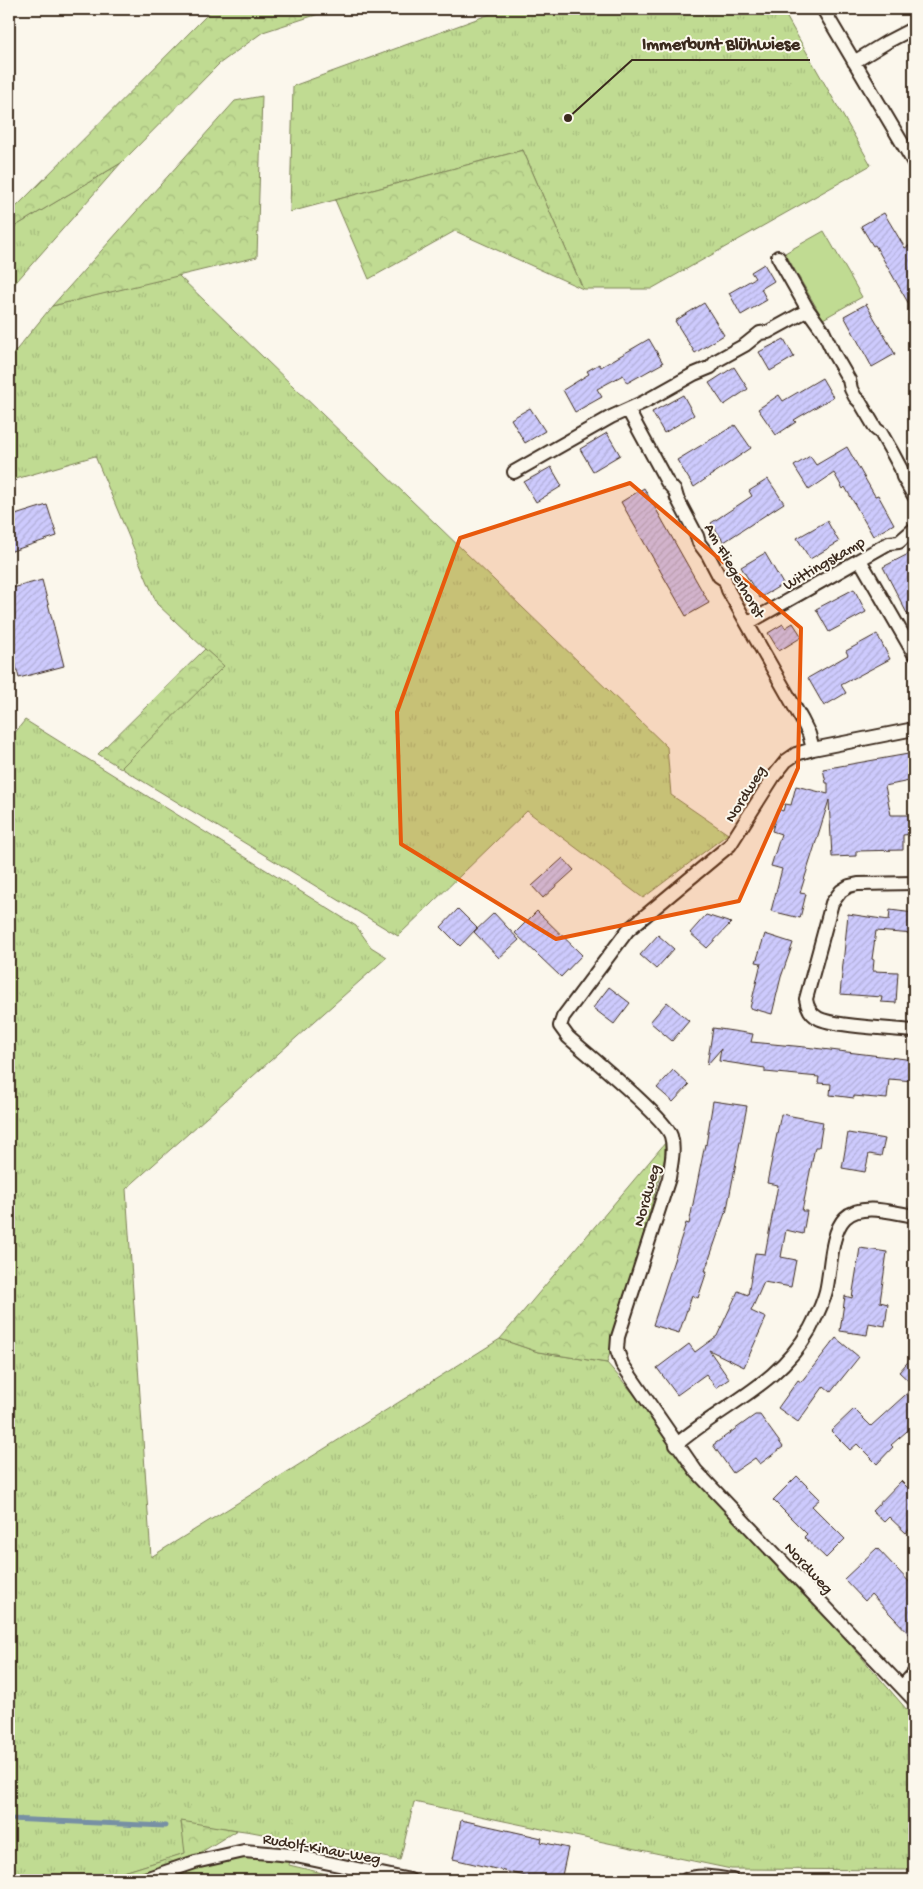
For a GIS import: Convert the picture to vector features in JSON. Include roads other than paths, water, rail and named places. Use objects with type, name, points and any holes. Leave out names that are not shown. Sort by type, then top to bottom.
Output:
[{"type":"street","points":[[823,9],[913,157]]},
{"type":"street","points":[[854,62],[914,28]]},
{"type":"street","points":[[778,257],[808,310],[832,347],[849,380],[855,397],[876,429],[881,433],[893,454],[914,496]]},
{"type":"street","points":[[514,472],[611,417],[628,410],[694,374],[704,371],[716,361],[746,345],[760,333],[768,332],[808,310]]},
{"type":"street","name":"Am Fliegerhorst","points":[[628,410],[668,482],[676,491],[677,498],[699,543],[720,576],[725,580],[728,590],[802,720],[809,734],[813,749]]},
{"type":"street","name":"Wittingskamp","points":[[748,623],[889,543],[898,542],[914,529]]},
{"type":"street","points":[[860,560],[914,654]]},
{"type":"street","name":"Nordweg","points":[[914,729],[813,749],[796,754],[782,765],[736,838],[727,848],[628,930],[561,1021],[560,1026],[564,1033],[654,1114],[667,1128],[671,1136],[672,1155],[669,1178],[617,1344],[622,1364],[676,1445],[696,1471],[914,1700]]},
{"type":"street","points":[[914,883],[858,884],[849,886],[841,891],[831,907],[806,999],[807,1005],[814,1015],[828,1022],[914,1031]]},
{"type":"street","points":[[676,1445],[695,1429],[767,1380],[783,1365],[800,1344],[822,1305],[836,1234],[845,1218],[854,1212],[869,1210],[914,1216]]},
{"type":"street","points":[[902,1686],[914,1673]]},
{"type":"street","name":"Rudolf-Kinau-Weg","points":[[142,1880],[195,1862],[244,1851],[291,1855],[410,1880]]},
{"type":"street","points":[[686,1880],[690,1878],[732,1880]]},
{"type":"waterway","points":[[9,1819],[165,1826]]},
{"type":"place","name":"Immerbunt Blühwiese","points":[[568,118]]}]
